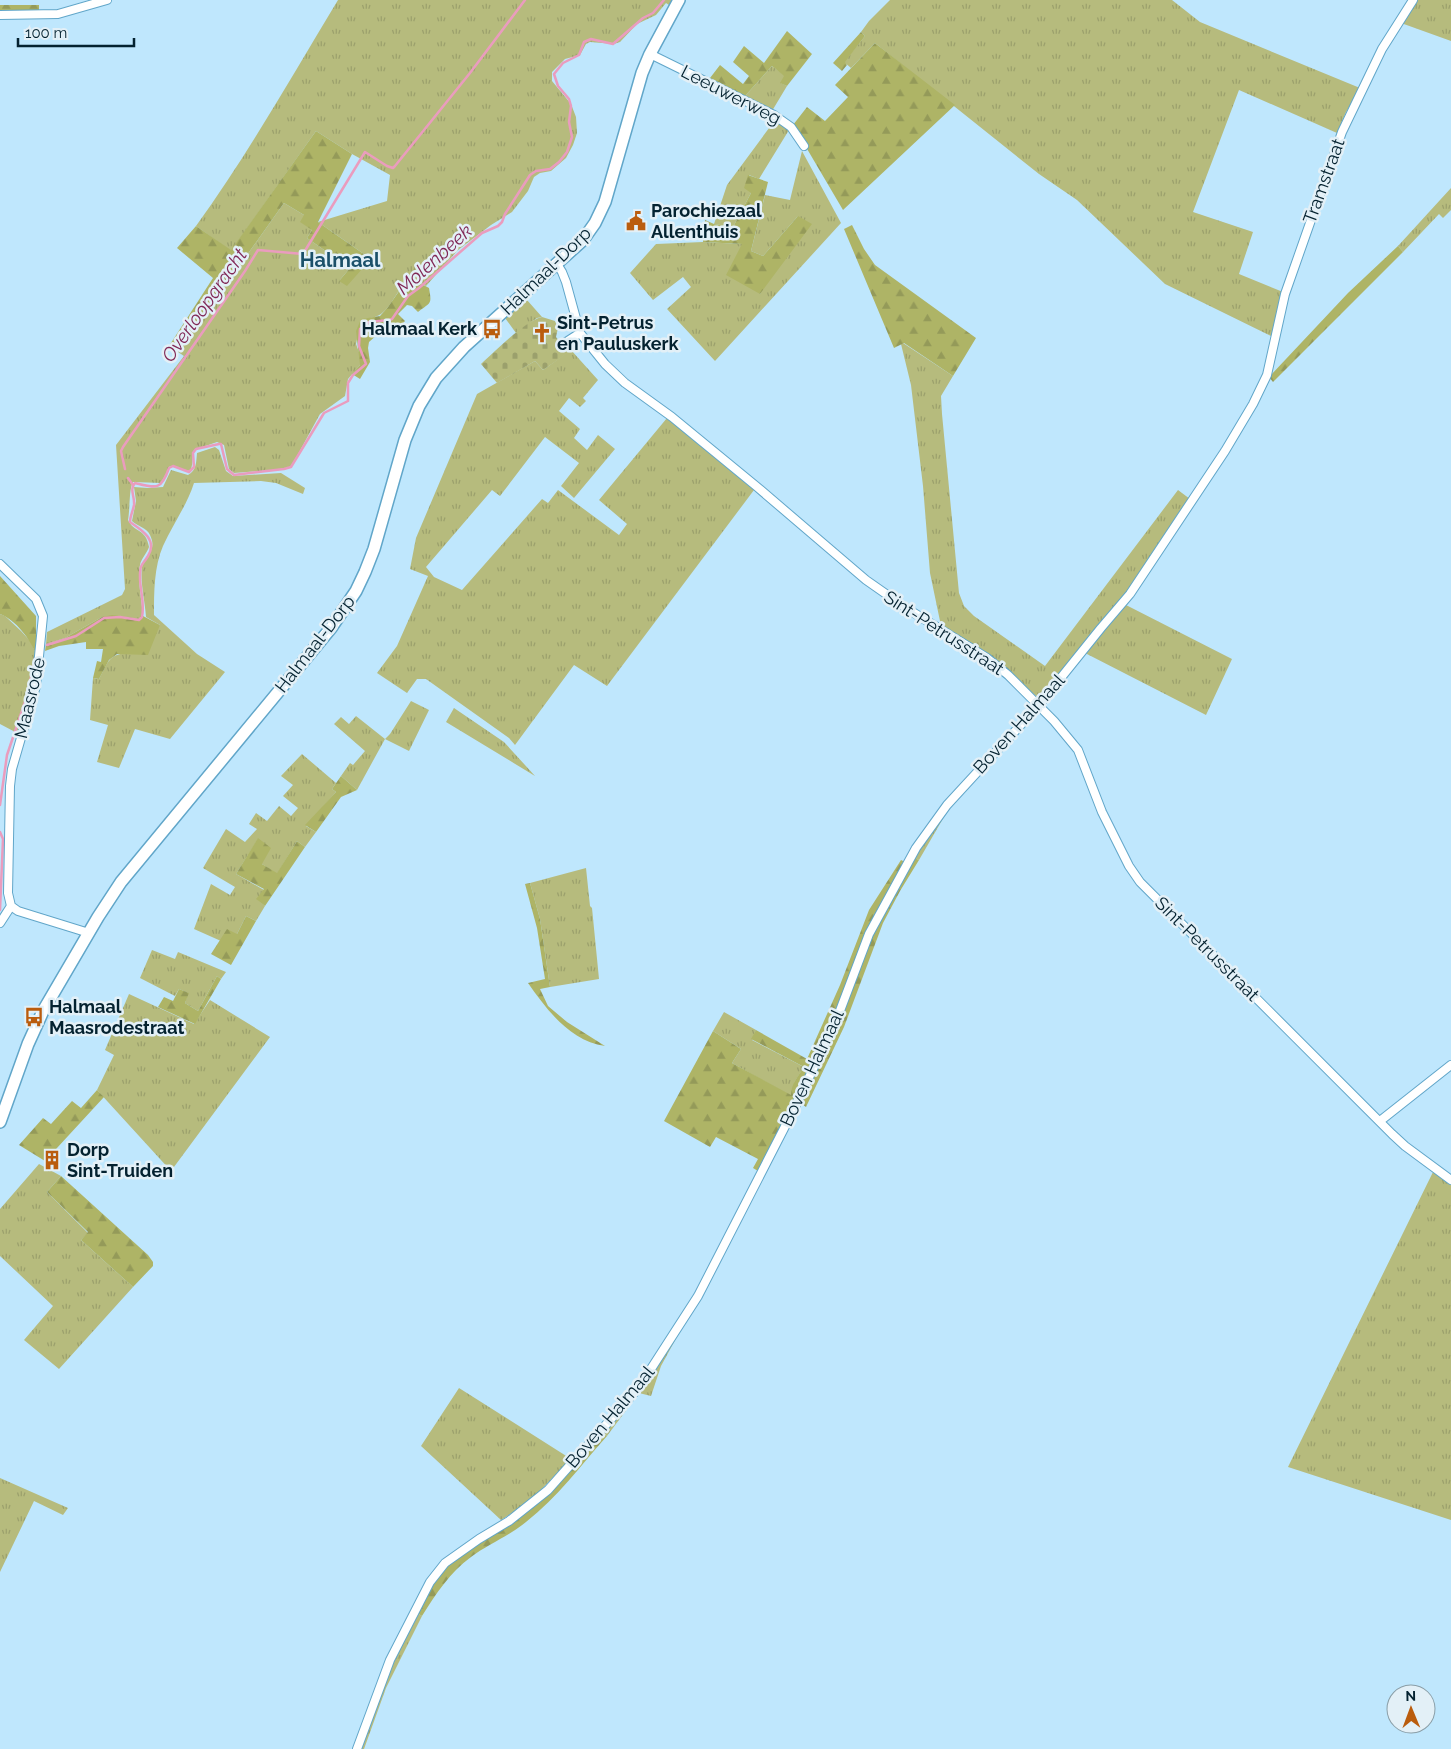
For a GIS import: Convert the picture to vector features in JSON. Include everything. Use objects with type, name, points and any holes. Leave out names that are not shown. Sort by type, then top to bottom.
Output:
[{"type":"street","points":[[0,15],[58,14],[107,0]]},
{"type":"street","name":"Halmaal-Dorp","points":[[0,1122],[28,1044],[43,1011],[98,917],[126,875],[316,648],[343,612],[365,572],[374,549],[405,440],[419,406],[436,378],[464,346],[583,240],[600,213],[613,176],[632,103],[650,54],[680,0]]},
{"type":"street","name":"Tramstraat","points":[[1267,375],[1285,294],[1333,154],[1353,107],[1382,49],[1413,0]]},
{"type":"street","name":"Leeuwerweg","points":[[650,54],[774,115],[791,127],[804,146]]},
{"type":"street","name":"Sint-Petrusstraat","points":[[557,264],[562,272],[580,333],[605,364],[625,383],[672,417],[866,580],[906,608],[987,658],[1008,675],[1039,706],[1078,750],[1102,812],[1140,882],[1405,1146],[1451,1180]]},
{"type":"street","points":[[564,344],[580,333]]},
{"type":"street","name":"Boven Halmaal","points":[[357,1749],[390,1660],[430,1582],[438,1571],[458,1553],[525,1510],[548,1490],[634,1393],[665,1348],[698,1296],[795,1107],[838,1016],[869,934],[916,848],[935,819],[965,784],[1039,706],[1100,628],[1130,594],[1225,451],[1253,404],[1267,375]]},
{"type":"street","name":"Maasrode","points":[[0,564],[36,599],[43,616],[36,686],[12,769],[10,786],[8,893],[11,906]]},
{"type":"street","points":[[0,923],[11,906],[18,912],[89,933]]},
{"type":"street","points":[[1380,1121],[1451,1065]]},
{"type":"green space","points":[[338,0],[673,0],[669,5],[666,3],[656,15],[637,24],[620,42],[614,44],[590,42],[586,44],[580,55],[565,59],[552,72],[552,81],[571,104],[576,117],[577,133],[566,158],[551,171],[540,173],[534,177],[528,191],[512,212],[458,250],[426,286],[416,281],[409,283],[400,290],[381,314],[361,320],[356,344],[360,355],[360,365],[348,379],[345,396],[320,414],[291,467],[234,473],[229,469],[224,445],[217,442],[194,450],[190,471],[170,466],[161,483],[133,482],[128,520],[133,527],[143,534],[149,547],[139,570],[143,616],[140,619],[102,617],[65,638],[46,644],[47,632],[122,595],[125,589],[116,445],[184,356],[178,352],[284,203],[304,215],[312,230],[307,238],[350,268],[339,281],[371,259],[318,222],[387,201],[390,175],[316,131],[231,251],[196,226],[252,143]]},
{"type":"green space","points":[[890,0],[1172,0],[1200,22],[1360,88],[1346,112],[1337,133],[1239,90],[1193,212],[1253,232],[1239,274],[1283,292],[1273,337],[1165,284],[1077,200],[1039,174],[875,43],[851,68],[844,62],[865,36],[861,32],[869,21]]},
{"type":"green space","points":[[1416,0],[1451,0],[1451,41],[1401,23]]},
{"type":"green space","points":[[0,5],[39,5],[39,13],[0,14]]},
{"type":"green space","points":[[787,31],[812,54],[787,86],[780,83],[784,76],[772,66],[745,96],[710,78],[720,65],[743,84],[749,76],[733,62],[744,46],[764,63]]},
{"type":"green space","points":[[861,32],[865,36],[845,62],[847,65],[842,71],[833,63]]},
{"type":"green space","points":[[875,43],[955,105],[843,210],[793,125],[807,107],[825,121],[848,97],[835,85]]},
{"type":"green space","points":[[772,66],[785,76],[781,83],[787,86],[772,111],[745,96]]},
{"type":"green space","points":[[775,120],[789,130],[759,179],[749,175],[751,193],[733,227],[714,224],[727,185]]},
{"type":"green space","points":[[316,131],[352,154],[318,222],[371,259],[347,286],[339,281],[350,268],[307,238],[312,230],[300,222],[304,215],[284,203],[178,352],[169,346],[213,278],[177,248],[196,226],[231,250]]},
{"type":"green space","points":[[802,151],[841,223],[715,361],[667,309],[691,287],[683,277],[653,300],[630,273],[656,244],[703,242],[742,244],[760,294],[798,216],[763,256],[751,251],[765,195],[790,200]]},
{"type":"green space","points":[[748,175],[768,182],[751,251],[763,256],[798,216],[812,224],[760,294],[726,275],[742,244],[703,242],[705,220],[714,224],[733,227],[751,193],[744,188]]},
{"type":"green space","points":[[1451,188],[1451,210],[1443,218],[1439,214],[1403,252],[1398,246]]},
{"type":"green space","points":[[852,225],[864,249],[875,265],[976,338],[953,376],[904,343],[894,348],[844,229]]},
{"type":"green space","points":[[1398,246],[1403,252],[1273,382],[1269,377],[1348,293]]},
{"type":"green space","points":[[416,281],[429,288],[430,303],[418,312],[412,306],[407,305],[398,314],[405,321],[395,333],[378,334],[369,342],[370,362],[360,379],[352,374],[360,365],[356,331],[361,319],[380,316],[404,284]]},
{"type":"green space","points":[[527,300],[542,317],[537,318],[516,333],[505,318]]},
{"type":"green space","points":[[542,317],[555,321],[558,328],[556,337],[568,353],[543,370],[535,361],[497,383],[481,364],[519,330],[535,319]]},
{"type":"green space","points":[[903,343],[953,376],[941,396],[959,593],[964,606],[974,616],[1045,666],[1178,490],[1190,499],[1131,589],[1045,695],[1040,697],[1036,696],[991,657],[946,629],[940,621],[930,573],[923,486],[911,385],[901,344]]},
{"type":"green space","points":[[571,350],[598,380],[583,398],[586,401],[580,407],[569,398],[559,411],[580,429],[574,438],[587,450],[598,435],[615,449],[574,498],[561,486],[579,463],[545,437],[500,496],[492,490],[426,567],[434,577],[462,590],[542,499],[548,503],[558,490],[619,535],[627,524],[599,500],[667,418],[754,490],[607,686],[574,665],[515,745],[509,738],[426,679],[417,679],[407,693],[377,673],[397,646],[428,576],[410,569],[416,538],[477,394],[535,361],[543,370]]},
{"type":"green space","points":[[215,447],[219,450],[226,471],[233,476],[281,473],[305,488],[303,494],[276,483],[261,481],[194,483],[160,554],[155,580],[154,615],[197,654],[225,672],[170,739],[135,729],[119,768],[97,762],[108,725],[90,720],[93,678],[99,679],[112,657],[128,653],[160,625],[146,617],[142,586],[142,567],[152,549],[152,541],[147,531],[132,521],[136,501],[134,487],[163,487],[171,470],[188,475],[195,468],[197,453]]},
{"type":"green space","points":[[0,576],[36,616],[36,654],[22,631],[12,621],[0,614]]},
{"type":"green space","points":[[1126,605],[1232,659],[1206,715],[1085,653]]},
{"type":"green space","points":[[0,614],[5,616],[31,642],[36,654],[29,691],[17,733],[0,724]]},
{"type":"green space","points":[[112,615],[140,619],[143,616],[160,625],[148,655],[117,654],[109,660],[99,679],[93,678],[97,661],[101,662],[103,649],[86,649],[86,642],[59,646],[45,651],[46,644],[65,638],[102,617]]},
{"type":"green space","points":[[411,701],[429,710],[409,751],[385,739]]},
{"type":"green space","points":[[454,708],[504,742],[535,776],[446,722]]},
{"type":"green space","points":[[356,716],[385,739],[357,790],[341,776],[350,763],[353,765],[365,751],[334,724],[341,717],[349,724]]},
{"type":"green space","points":[[302,754],[336,783],[332,789],[336,792],[306,826],[316,832],[305,847],[297,841],[277,874],[262,864],[258,839],[236,874],[264,890],[257,899],[265,906],[256,921],[246,916],[237,934],[221,941],[194,929],[211,884],[230,895],[235,887],[203,868],[226,829],[245,842],[257,829],[249,824],[256,813],[267,821],[279,806],[291,816],[298,808],[283,796],[293,785],[281,776]]},
{"type":"green space","points":[[341,776],[357,790],[341,797],[316,832],[305,825],[336,792],[332,789]]},
{"type":"green space","points":[[952,803],[919,860],[912,857]]},
{"type":"green space","points":[[258,838],[271,848],[262,864],[277,873],[297,841],[305,847],[265,906],[256,899],[264,889],[236,874]]},
{"type":"green space","points":[[912,857],[919,860],[883,923],[844,1027],[806,1107],[795,1099],[758,1171],[753,1168],[758,1159],[716,1137],[710,1147],[664,1121],[713,1031],[741,1049],[732,1063],[791,1095],[797,1077],[804,1067],[751,1039],[756,1030],[807,1059],[840,985],[869,910],[901,860],[905,862],[872,935]]},
{"type":"green space","points":[[586,868],[599,979],[550,987],[540,919],[530,883]]},
{"type":"green space","points":[[530,883],[540,919],[550,987],[540,989],[548,1006],[567,1022],[605,1046],[581,1038],[560,1023],[528,983],[545,979],[537,928],[525,884]]},
{"type":"green space","points":[[246,916],[256,921],[231,965],[211,954],[227,929],[237,934]]},
{"type":"green space","points":[[152,950],[175,959],[178,952],[226,972],[221,979],[217,976],[198,1011],[185,1003],[188,993],[179,989],[175,996],[140,978]]},
{"type":"green space","points":[[217,976],[221,979],[195,1024],[158,1007],[164,997],[173,1001],[179,989],[189,993],[185,1003],[198,1011]]},
{"type":"green space","points":[[129,994],[194,1024],[210,1000],[270,1037],[171,1171],[97,1090],[114,1055],[105,1050]]},
{"type":"green space","points":[[724,1012],[756,1030],[752,1040],[804,1067],[795,1081],[791,1096],[732,1063],[741,1049],[713,1031]]},
{"type":"green space","points":[[97,1090],[104,1097],[45,1161],[19,1145],[43,1118],[51,1124],[72,1101],[81,1108]]},
{"type":"green space","points":[[39,1164],[61,1176],[47,1192],[88,1233],[81,1240],[133,1287],[59,1369],[24,1340],[53,1306],[0,1256],[0,1209]]},
{"type":"green space","points":[[1434,1170],[1451,1182],[1451,1520],[1288,1467]]},
{"type":"green space","points":[[61,1176],[148,1255],[153,1262],[153,1266],[133,1287],[81,1240],[88,1232],[47,1192]]},
{"type":"green space","points":[[685,1322],[661,1366],[651,1396],[639,1393],[607,1436],[603,1432]]},
{"type":"green space","points":[[459,1388],[571,1459],[529,1502],[501,1520],[421,1446]]},
{"type":"green space","points":[[603,1432],[607,1436],[548,1503],[519,1527],[463,1563],[444,1584],[422,1616],[417,1613],[440,1572],[454,1560],[535,1505],[565,1475]]},
{"type":"green space","points":[[0,1478],[68,1508],[63,1515],[34,1501],[0,1572]]},
{"type":"green space","points":[[417,1613],[422,1616],[386,1688],[364,1749],[359,1749],[380,1688]]},
{"type":"waterway","name":"Overloopgracht","points":[[125,469],[121,451],[123,447],[258,250],[303,254],[365,152],[393,168],[470,73],[525,0]]},
{"type":"waterway","name":"Molenbeek","points":[[47,645],[76,636],[104,618],[120,617],[139,620],[142,617],[140,569],[151,550],[151,545],[147,536],[130,522],[134,505],[132,488],[135,483],[153,487],[157,486],[163,481],[169,468],[173,466],[189,472],[194,467],[193,453],[196,449],[219,444],[221,444],[227,469],[234,475],[291,467],[324,413],[348,401],[348,383],[353,375],[366,364],[359,346],[360,329],[369,322],[392,319],[408,296],[482,233],[498,226],[502,222],[505,214],[530,175],[536,171],[550,169],[567,152],[572,137],[569,122],[571,106],[569,99],[558,86],[554,74],[563,63],[579,55],[584,42],[591,39],[613,44],[643,18],[653,13],[664,0]]},
{"type":"waterway","name":"Overloopgracht","points":[[128,478],[133,485]]},
{"type":"waterway","name":"Molenbeek","points":[[0,805],[7,755],[27,696],[35,658]]},
{"type":"waterway","name":"Molenbeek","points":[[0,832],[3,839],[0,910]]},
{"type":"place","name":"Parochiezaal Allenthuis","points":[[636,221]]},
{"type":"place","name":"Halmaal Kerk","points":[[492,329]]},
{"type":"place","name":"Sint-Petrus en Pauluskerk","points":[[542,333]]},
{"type":"place","name":"Halmaal Maasrodestraat","points":[[34,1017]]},
{"type":"place","name":"Dorp Sint-Truiden","points":[[52,1160]]},
{"type":"district","name":"Halmaal","points":[[340,260]]}]
